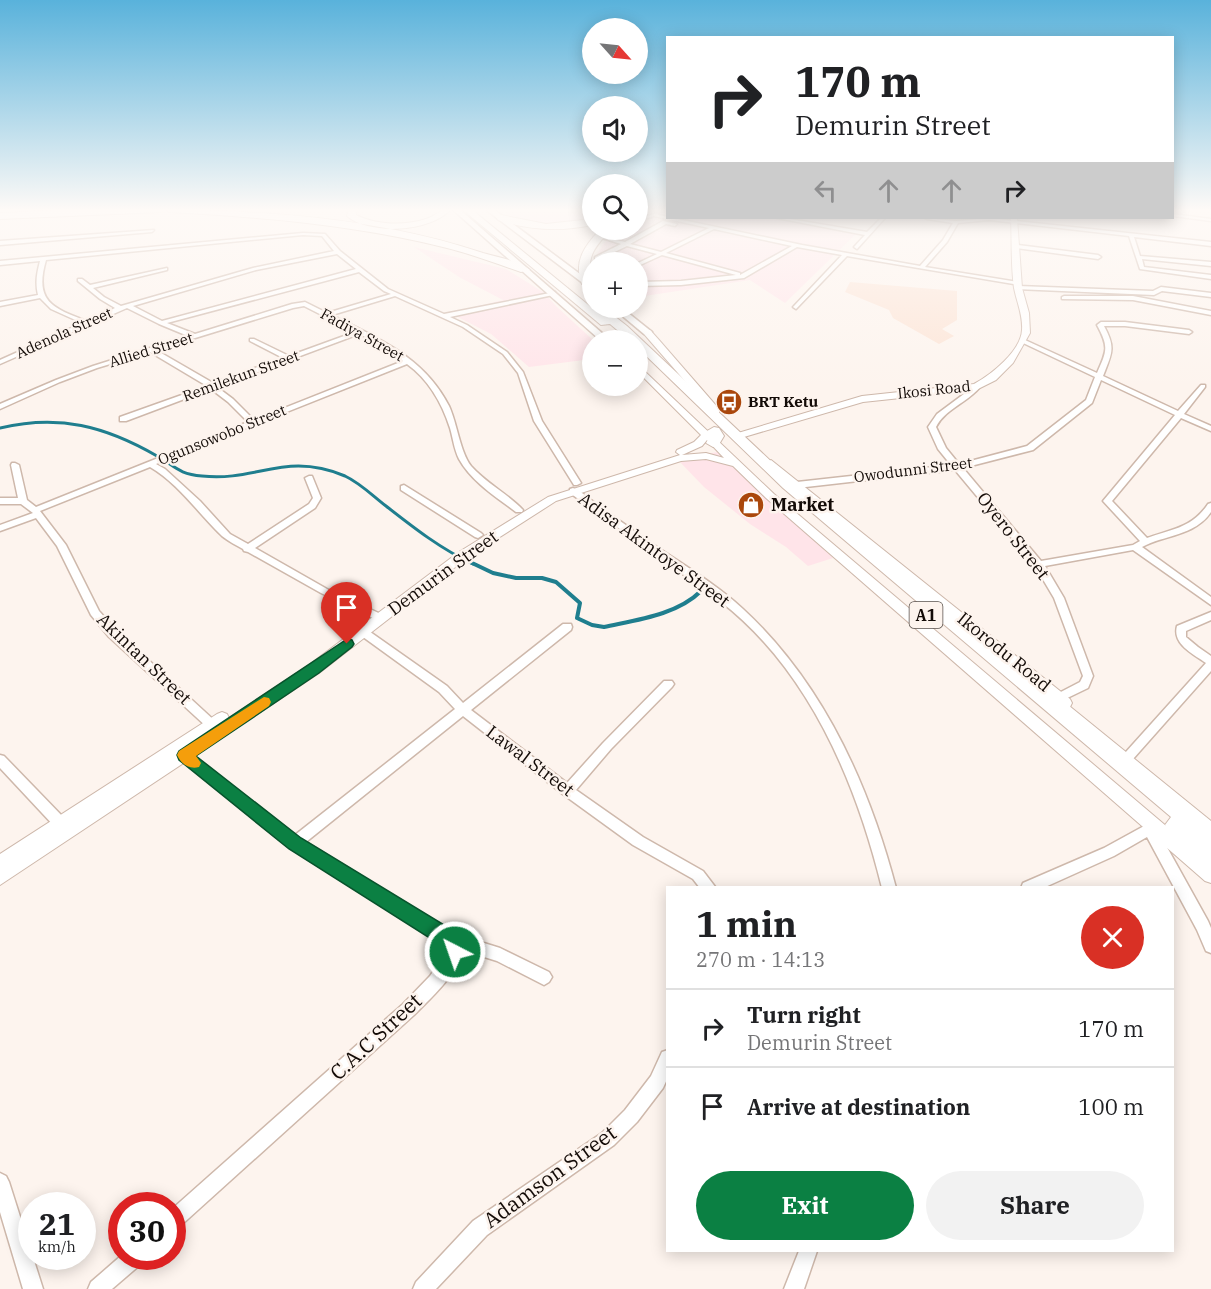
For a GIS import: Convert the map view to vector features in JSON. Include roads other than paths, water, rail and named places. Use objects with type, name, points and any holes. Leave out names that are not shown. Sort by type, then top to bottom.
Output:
[{"type":"highway","points":[[539,269],[613,330]]},
{"type":"highway","points":[[550,269],[582,295]]},
{"type":"highway","name":"Ikorodu Road","points":[[607,318],[617,330]]},
{"type":"highway","name":"Ikorodu Road","points":[[648,365],[734,436],[788,485],[1211,836]]},
{"type":"highway","name":"Ikorodu Road","points":[[648,366],[711,436],[1211,854]]},
{"type":"main road","points":[[568,269],[582,279]]},
{"type":"main road","points":[[525,270],[594,330]]},
{"type":"main road","name":"Ikorodu Road","points":[[630,318],[644,330]]},
{"type":"street","points":[[39,269],[37,289],[40,296],[60,312],[86,322]]},
{"type":"street","points":[[88,287],[164,269]]},
{"type":"street","name":"Adenola Street","points":[[0,362],[120,308],[254,269]]},
{"type":"street","points":[[718,269],[744,276]]},
{"type":"street","points":[[648,284],[681,283],[744,276],[756,269]]},
{"type":"street","points":[[796,307],[832,269]]},
{"type":"street","points":[[933,269],[1018,286],[1154,293],[1161,289],[1211,295]]},
{"type":"street","points":[[1018,269],[1018,286],[1025,313],[1026,333],[1023,341],[1211,429]]},
{"type":"street","points":[[1146,269],[1211,277]]},
{"type":"street","points":[[161,323],[360,270]]},
{"type":"street","name":"Adisa Akintoye Street","points":[[360,270],[394,295],[482,335],[514,363],[521,373],[538,421],[575,487],[715,591],[769,642],[815,705],[838,749],[875,831],[889,886]]},
{"type":"street","points":[[80,280],[120,308]]},
{"type":"street","points":[[444,316],[553,293]]},
{"type":"street","points":[[1154,293],[1155,302]]},
{"type":"street","points":[[326,315],[394,295]]},
{"type":"street","points":[[0,304],[40,296]]},
{"type":"street","points":[[1064,298],[1133,298],[1211,313]]},
{"type":"street","name":"Fadiya Street","points":[[305,304],[384,344],[430,381],[445,406],[461,456],[467,466],[484,484],[519,510]]},
{"type":"street","name":"Allied Street","points":[[0,407],[74,374],[305,304]]},
{"type":"street","points":[[128,306],[161,323],[194,336]]},
{"type":"street","name":"Owodunni Street","points":[[797,484],[958,467],[1030,448],[1089,401],[1110,351],[1108,339],[1101,324],[1125,324],[1189,332]]},
{"type":"street","name":"Remilekun Street","points":[[123,419],[359,332]]},
{"type":"street","name":"Ikorodu Road","points":[[648,333],[671,356],[692,386],[741,435],[797,484],[1211,822]]},
{"type":"street","points":[[252,340],[288,358]]},
{"type":"street","name":"Ikosi Road","points":[[741,435],[862,399],[976,387],[993,378],[1010,361],[1023,341]]},
{"type":"street","points":[[152,351],[214,387],[236,405],[252,423]]},
{"type":"street","name":"Ogunsowobo Street","points":[[0,528],[151,464],[408,361]]},
{"type":"street","points":[[1144,540],[1107,501],[1203,386]]},
{"type":"street","name":"Oyero Street","points":[[976,387],[969,397],[935,419],[932,427],[942,449],[1039,564],[1059,598],[1088,676],[1084,685],[1059,698]]},
{"type":"street","name":"Ikorodu Road","points":[[711,436],[734,463],[770,496],[1152,828],[1211,875]]},
{"type":"street","name":"Demurin Street","points":[[459,553],[478,535],[519,510],[575,487],[691,449],[711,436]]},
{"type":"street","name":"Demurin Street","points":[[0,878],[314,669],[360,629],[443,564],[526,514],[575,487],[688,456],[706,456],[734,463]]},
{"type":"street","points":[[151,464],[197,503],[219,530],[247,549],[376,616]]},
{"type":"street","points":[[0,501],[23,501],[15,465]]},
{"type":"street","points":[[247,549],[312,506],[317,498],[309,478]]},
{"type":"street","points":[[404,488],[478,535]]},
{"type":"street","name":"Akintan Street","points":[[23,501],[37,512],[61,545],[95,614],[113,634],[212,724]]},
{"type":"street","points":[[1039,564],[1135,547],[1144,540],[1182,530],[1200,521],[1211,506]]},
{"type":"street","points":[[1135,547],[1211,602]]},
{"type":"street","points":[[1129,756],[1211,662],[1181,638],[1181,629],[1211,616]]},
{"type":"street","points":[[295,843],[567,627]]},
{"type":"street","name":"Demurin Street","points":[[0,864],[360,629]]},
{"type":"street","name":"Lawal Street","points":[[360,629],[442,688],[464,711],[568,791],[638,841],[698,875],[707,886]]},
{"type":"street","points":[[568,791],[668,684]]},
{"type":"street","points":[[184,755],[295,843],[452,941],[479,946],[509,957],[544,977]]},
{"type":"street","points":[[0,760],[61,824]]},
{"type":"street","points":[[1032,886],[1109,852],[1152,828],[1211,946]]},
{"type":"street","name":"C.A.C Street","points":[[186,1209],[416,1001],[450,963],[455,952],[452,941]]},
{"type":"street","name":"Adamson Street","points":[[423,1289],[480,1228],[608,1139],[631,1116],[657,1082],[666,1062]]},
{"type":"street","points":[[0,1182],[33,1289]]},
{"type":"street","points":[[794,1289],[808,1252]]},
{"type":"street","points":[[98,1289],[119,1270]]},
{"type":"waterway","points":[[0,428],[42,422],[81,425],[119,437],[182,471],[194,475],[221,477],[305,466],[324,469],[356,482],[428,538],[473,564]]},
{"type":"waterway","points":[[470,562],[493,573],[516,578],[542,578],[556,582],[580,603],[577,618],[592,625],[604,627],[668,611],[680,606],[701,591]]},
{"type":"place","name":"BRT Ketu","points":[[729,402]]},
{"type":"place","name":"Market","points":[[751,505]]}]
